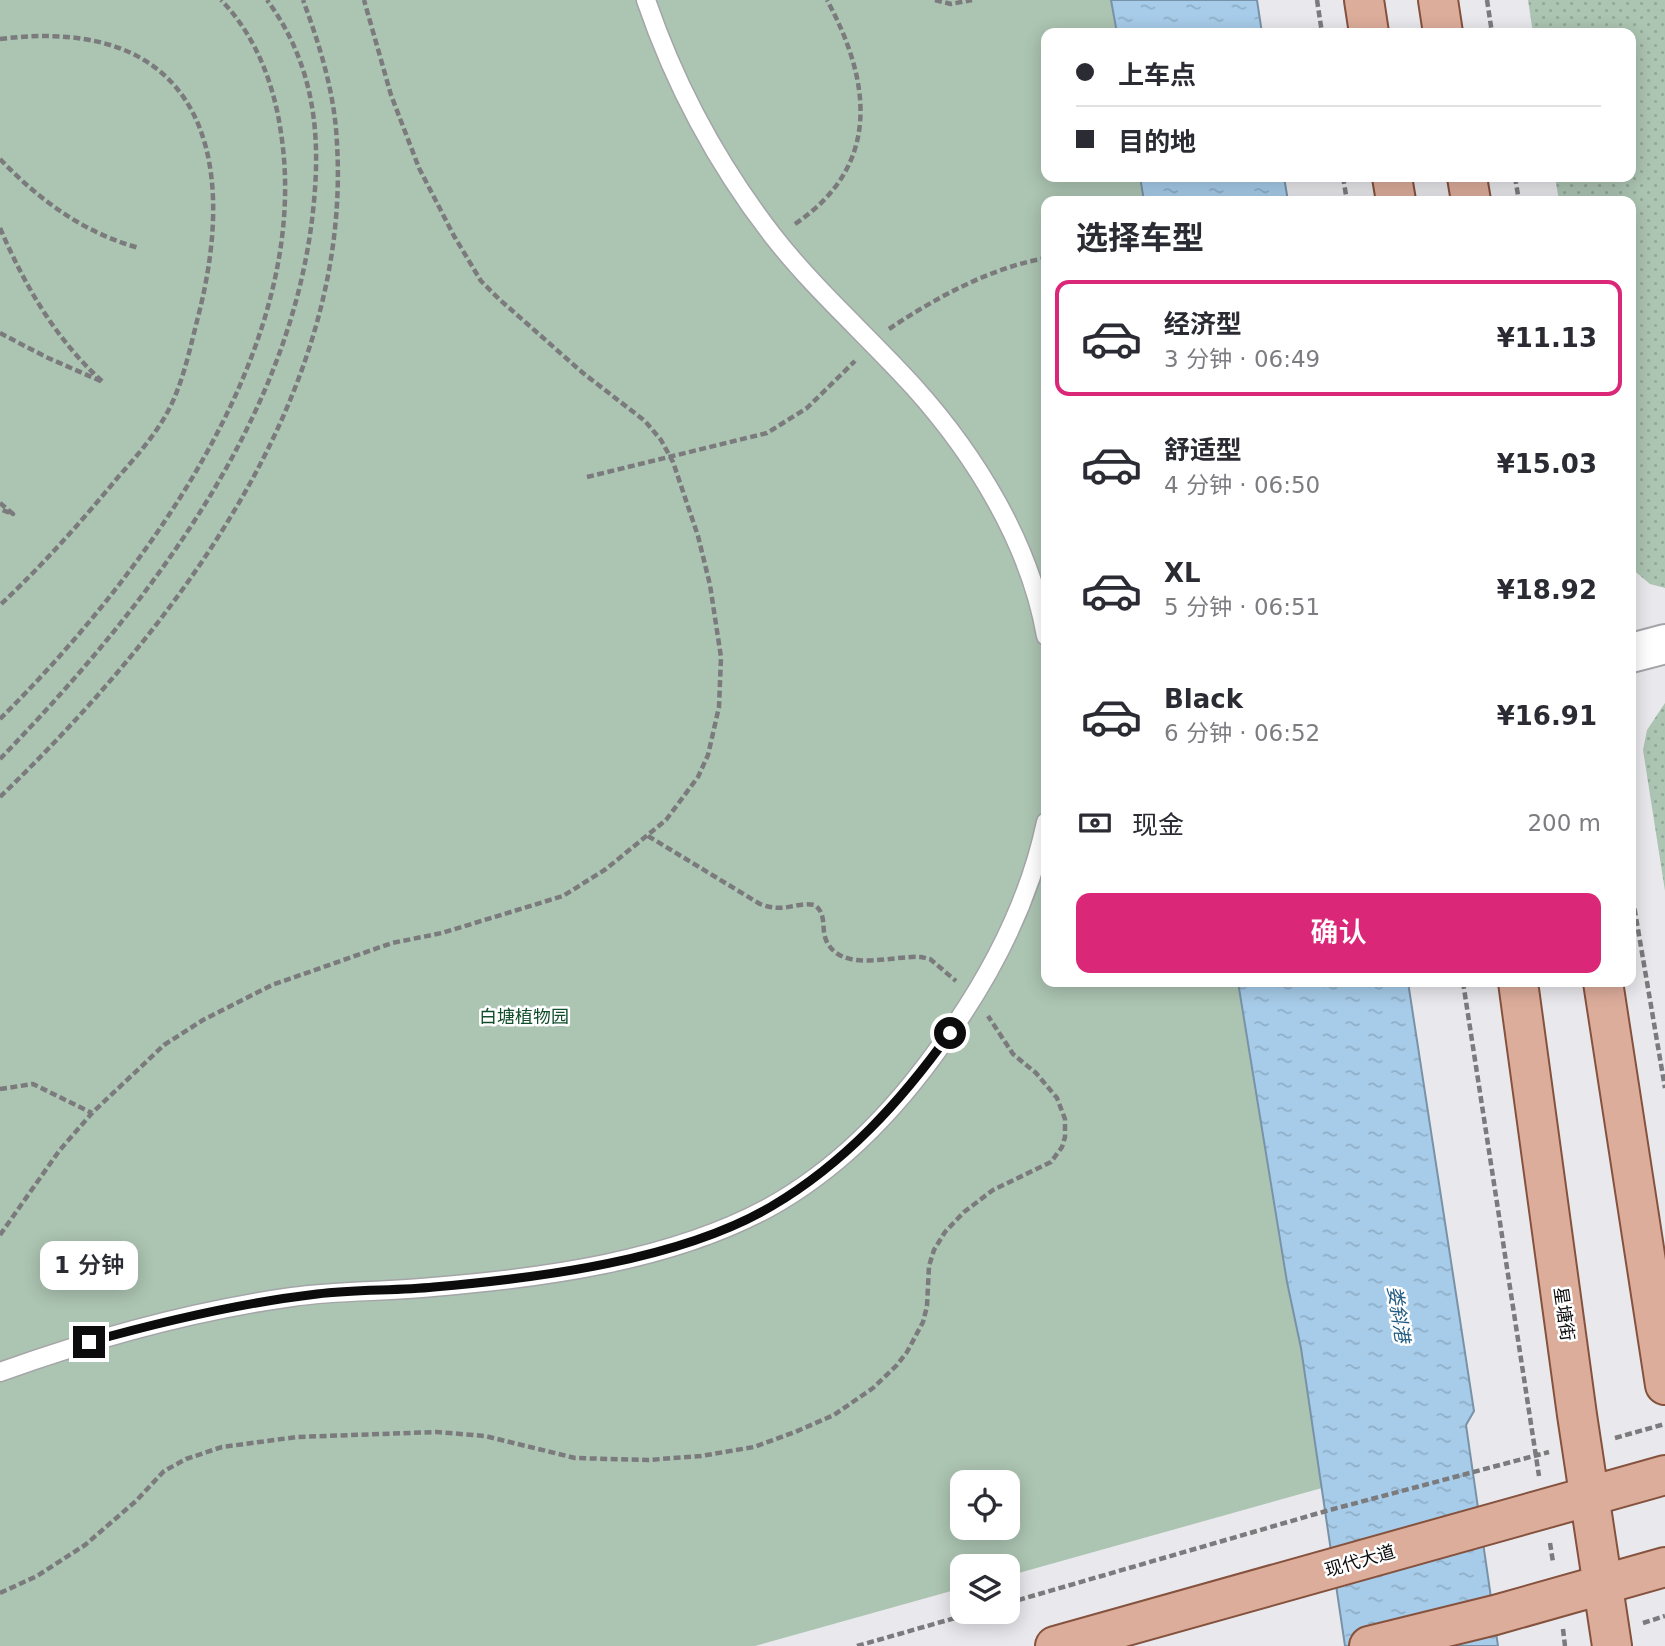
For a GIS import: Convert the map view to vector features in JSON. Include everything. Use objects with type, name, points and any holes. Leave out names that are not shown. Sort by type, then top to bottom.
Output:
[{"type":"main road","points":[[1364,0],[1368,28]]},
{"type":"main road","points":[[1438,0],[1442,28]]},
{"type":"main road","name":"星塘街","points":[[1519,987],[1612,1646]]},
{"type":"main road","points":[[1604,987],[1665,1385]]},
{"type":"main road","name":"现代大道","points":[[1055,1646],[1665,1475]]},
{"type":"main road","points":[[1369,1646],[1495,1615],[1665,1567]]},
{"type":"street","points":[[1636,652],[1665,643]]},
{"type":"lane","points":[[646,0],[678,79],[704,132],[736,184],[773,236],[816,288],[914,387],[987,485],[1012,533],[1031,579],[1041,617]]},
{"type":"lane","points":[[0,1372],[101,1339],[223,1308],[321,1293],[431,1288],[491,1282],[611,1262],[704,1236],[770,1207],[820,1174],[863,1136],[907,1089],[946,1040],[1008,938],[1028,888],[1041,840]]},
{"type":"path","points":[[0,719],[88,624],[173,509],[238,388],[267,307],[277,267],[286,187],[284,148],[278,110],[267,73],[251,39],[221,0]]},
{"type":"path","points":[[0,759],[50,708],[109,639],[159,574],[201,511],[234,452],[282,346],[307,254],[316,179],[316,148],[311,99],[302,61],[267,0]]},
{"type":"path","points":[[0,797],[37,761],[123,666],[192,576],[245,491],[286,411],[314,336],[331,267],[338,202],[337,143],[330,88],[318,40],[303,0]]},
{"type":"path","points":[[0,1235],[59,1150],[92,1113],[164,1045],[250,995],[392,943],[442,933],[563,896],[606,869],[666,820],[698,777],[708,755],[719,707],[721,657],[710,584],[691,511],[670,457],[661,440],[645,421],[583,373],[481,281],[454,236],[414,156],[391,95],[364,0]]},
{"type":"path","points":[[773,236],[814,212],[829,198],[840,183],[855,151],[860,118],[858,85],[846,42],[827,0]]},
{"type":"path","points":[[935,0],[951,4],[972,0]]},
{"type":"path","points":[[1317,0],[1321,28]]},
{"type":"path","points":[[1487,0],[1491,28]]},
{"type":"path","points":[[0,39],[23,36],[74,37],[116,46],[148,62],[173,83],[192,108],[204,137],[214,202],[211,247],[202,302],[187,358],[167,414],[96,505],[0,605]]},
{"type":"path","points":[[0,159],[33,191],[68,217],[95,232],[139,247]]},
{"type":"path","points":[[0,228],[28,287],[50,322],[75,354],[103,383],[0,333]]},
{"type":"path","points":[[587,477],[758,436],[778,428],[822,396],[888,329],[912,313],[949,292],[1041,259]]},
{"type":"path","points":[[0,503],[13,514],[0,509]]},
{"type":"path","points":[[1636,917],[1665,1088]]},
{"type":"path","points":[[1464,987],[1565,1646]]},
{"type":"path","points":[[0,1089],[33,1084],[92,1113]]},
{"type":"path","points":[[1020,1600],[1326,1511],[1475,1473]]},
{"type":"path","points":[[857,1646],[950,1619]]},
{"type":"green space","name":"白塘植物园","points":[[0,0],[1111,0],[1116,28],[1041,28],[1041,182],[1141,182],[1143,196],[1041,196],[1041,987],[1239,987],[1287,1282],[1301,1348],[1322,1488],[1020,1573],[1020,1554],[950,1554],[950,1591],[755,1646],[0,1646]]},
{"type":"green space","points":[[1528,0],[1665,0],[1665,588],[1650,584],[1636,572],[1636,196],[1558,196],[1556,182],[1636,182],[1636,28],[1532,28]]},
{"type":"green space","points":[[1665,703],[1665,891],[1643,750],[1647,730]]},
{"type":"water","points":[[1111,0],[1257,0],[1261,28],[1116,28]]},
{"type":"water","points":[[1141,182],[1285,182],[1287,196],[1143,196]]},
{"type":"water","name":"娄斜港","points":[[1239,987],[1409,987],[1474,1411],[1466,1425],[1498,1646],[1345,1646],[1301,1348],[1287,1282]]},
{"type":"route","points":[[89,1342],[223,1308],[293,1297],[362,1290],[431,1288],[542,1275],[611,1262],[704,1236],[770,1207],[847,1152],[920,1074],[950,1033]]}]
